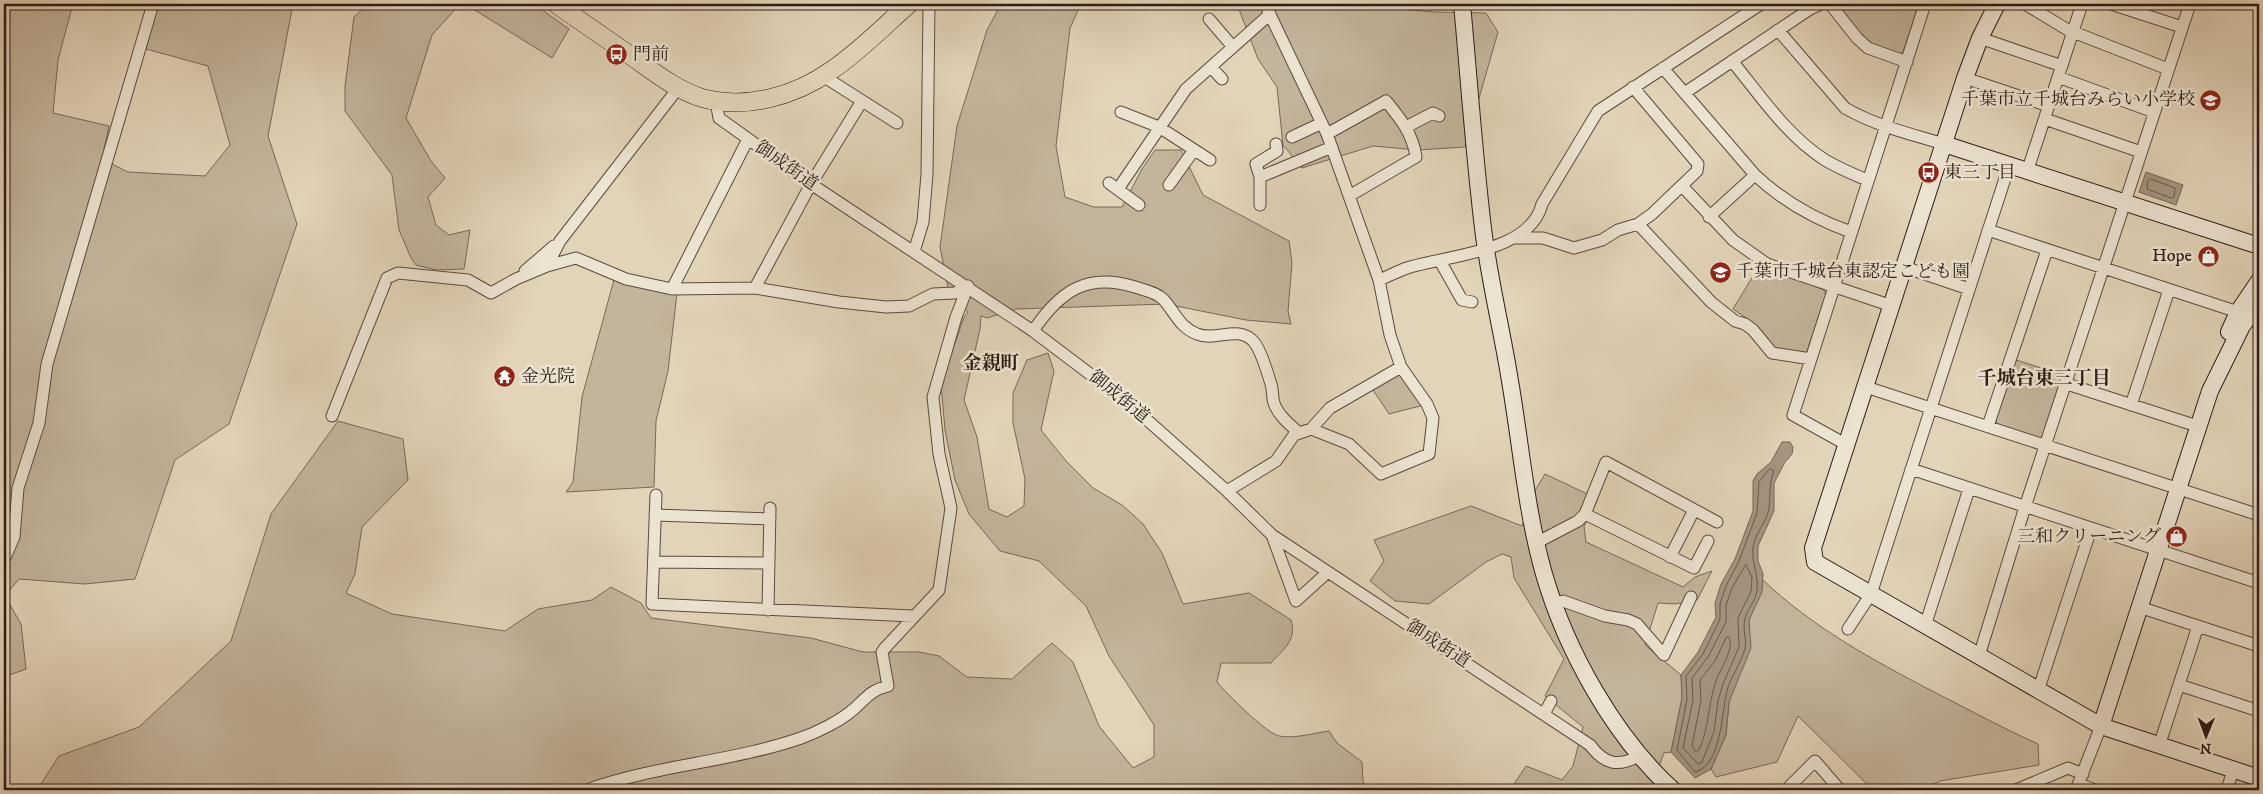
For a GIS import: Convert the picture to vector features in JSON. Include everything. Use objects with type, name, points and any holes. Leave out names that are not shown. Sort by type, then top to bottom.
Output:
[{"type":"main road","points":[[556,4],[678,87],[716,101],[754,101],[777,96],[791,92],[824,76],[909,4]]},
{"type":"street","points":[[4,560],[14,537],[18,488],[38,430],[47,364],[152,4]]},
{"type":"street","points":[[914,252],[923,222],[927,174],[929,4]]},
{"type":"street","points":[[1462,4],[1483,230],[1536,543],[1554,605],[1566,634],[1591,681],[1639,756],[1673,790]]},
{"type":"street","points":[[1379,280],[1408,268],[1472,254],[1512,238],[1539,216],[1542,204],[1598,112],[1760,4]]},
{"type":"street","points":[[1686,92],[1778,30],[1809,6],[1821,4]]},
{"type":"street","points":[[1830,4],[1857,38],[1868,48],[1907,62]]},
{"type":"street","points":[[1847,445],[1793,415],[1867,180],[1926,4]]},
{"type":"street","points":[[1997,4],[1980,38],[1964,78],[1814,548],[1816,562],[1924,626],[2101,726],[2259,778]]},
{"type":"street","points":[[2025,4],[2073,32],[2168,68]]},
{"type":"street","points":[[2027,172],[2082,4]]},
{"type":"street","points":[[2111,4],[2182,27]]},
{"type":"street","points":[[1979,656],[2025,507],[2105,268],[2190,4]]},
{"type":"street","points":[[1139,205],[1114,186],[1186,89],[1233,47],[1268,9],[1325,128],[1379,280],[1390,335],[1401,367],[1427,404],[1433,418],[1429,454],[1381,474],[1349,444],[1311,429],[1298,432],[1276,462],[1227,491]]},
{"type":"street","points":[[1209,19],[1233,47]]},
{"type":"street","points":[[1778,30],[1845,108],[1886,126],[2259,246]]},
{"type":"street","points":[[1980,38],[2062,66]]},
{"type":"street","points":[[1732,61],[1784,123],[1808,148],[1826,161],[1867,180]]},
{"type":"street","points":[[1211,67],[1222,79]]},
{"type":"street","points":[[1663,68],[1686,92],[1755,175],[1772,191],[1803,212],[1851,232]]},
{"type":"street","points":[[824,76],[897,123]]},
{"type":"street","points":[[1964,78],[2049,106]]},
{"type":"street","points":[[2058,78],[2154,112]]},
{"type":"street","points":[[547,266],[560,241],[678,87]]},
{"type":"street","points":[[1512,238],[1543,238],[1574,248],[1602,240],[1618,230],[1638,224],[1697,171],[1698,164],[1634,87]]},
{"type":"street","name":"御成街道","points":[[716,101],[719,118],[810,184],[1034,331],[1127,402],[1227,491],[1272,535],[1590,745],[1598,756],[1605,760],[1622,763],[1639,756]]},
{"type":"street","points":[[755,288],[810,184],[862,101]]},
{"type":"street","points":[[1292,137],[1325,128],[1386,101],[1406,127],[1416,157],[1349,196]]},
{"type":"street","points":[[1121,112],[1159,127],[1210,160]]},
{"type":"street","points":[[1406,127],[1433,113],[1439,116]]},
{"type":"street","points":[[2044,119],[2141,152]]},
{"type":"street","points":[[672,289],[748,139]]},
{"type":"street","points":[[1260,205],[1260,177],[1256,164],[1277,151],[1276,144]]},
{"type":"street","points":[[1260,177],[1332,147]]},
{"type":"street","points":[[1169,185],[1194,150]]},
{"type":"street","points":[[1848,629],[1871,594],[2009,166]]},
{"type":"street","points":[[1709,217],[1755,175]]},
{"type":"street","points":[[1682,186],[1709,217],[1733,240],[1767,264],[1892,306]]},
{"type":"street","points":[[1638,224],[1711,302],[1736,321],[1745,324],[1753,330],[1772,353],[1811,359]]},
{"type":"street","points":[[1988,230],[2238,312]]},
{"type":"street","points":[[516,279],[560,241]]},
{"type":"street","points":[[1988,426],[2047,250]]},
{"type":"street","points":[[332,416],[387,278],[398,274],[468,280],[491,293],[516,279],[547,266],[576,258],[626,279],[672,289],[755,288],[839,302],[886,307],[909,306],[933,294],[955,293],[968,286]]},
{"type":"street","points":[[1440,262],[1462,300],[1472,302]]},
{"type":"street","points":[[1904,267],[1969,289]]},
{"type":"street","points":[[1034,331],[1043,316],[1077,286],[1109,281],[1152,292],[1162,299],[1182,326],[1197,334],[1208,336],[1237,333],[1246,335],[1255,343],[1271,385],[1274,403],[1282,417],[1298,432]]},
{"type":"street","points":[[2079,783],[2101,726],[2197,426],[2210,391],[2219,357],[2238,312],[2259,281]]},
{"type":"street","points":[[587,790],[664,769],[779,745],[804,737],[854,710],[875,689],[888,686],[882,652],[913,616],[939,590],[951,508],[939,454],[933,397],[944,354],[968,286]]},
{"type":"street","points":[[2131,405],[2169,290]]},
{"type":"street","points":[[2210,391],[2242,326],[2259,303]]},
{"type":"street","points":[[1311,429],[1330,408],[1401,367]]},
{"type":"street","points":[[2066,384],[2197,426]]},
{"type":"street","points":[[1866,387],[2259,515]]},
{"type":"street","points":[[1536,543],[1578,521],[1585,514],[1606,462],[1717,522]]},
{"type":"street","points":[[1911,469],[2259,582]]},
{"type":"street","points":[[1924,626],[1969,489]]},
{"type":"street","points":[[656,496],[652,604],[913,616]]},
{"type":"street","points":[[1670,557],[1694,510]]},
{"type":"street","points":[[655,515],[770,514],[768,610]]},
{"type":"street","points":[[1585,514],[1694,568],[1708,541]]},
{"type":"street","points":[[2038,691],[2091,529]]},
{"type":"street","points":[[1272,535],[1296,601],[1328,572]]},
{"type":"street","points":[[654,562],[769,563]]},
{"type":"street","points":[[1554,605],[1563,601],[1605,616],[1628,620],[1637,624],[1664,655],[1691,597]]},
{"type":"street","points":[[2139,607],[2259,646]]},
{"type":"street","points":[[2159,746],[2198,626]]},
{"type":"street","points":[[2179,685],[2259,711]]},
{"type":"street","points":[[1544,714],[1551,701]]},
{"type":"street","points":[[1786,790],[1815,761],[1840,790]]},
{"type":"street","points":[[2016,790],[2068,768],[2079,783],[2095,790]]},
{"type":"street","points":[[2227,790],[2233,770]]},
{"type":"shaded area","points":[[4,4],[73,4],[58,60],[53,113],[109,126],[102,159],[128,172],[205,176],[230,145],[208,66],[146,49],[156,4],[293,4],[268,136],[297,224],[229,424],[175,460],[135,579],[85,584],[19,579],[5,596],[21,624],[26,669],[4,677]]},
{"type":"shaded area","points":[[368,4],[460,4],[432,35],[406,118],[431,161],[445,178],[428,197],[436,225],[449,235],[470,230],[464,269],[436,270],[416,265],[399,230],[392,175],[345,111],[345,86],[354,17]]},
{"type":"shaded area","points":[[465,4],[534,4],[569,29],[552,58]]},
{"type":"shaded area","points":[[1001,4],[1081,4],[1070,28],[1056,146],[1065,197],[1094,207],[1122,207],[1142,169],[1155,150],[1181,150],[1203,195],[1289,241],[1292,263],[1288,311],[1291,324],[1246,320],[1166,304],[1016,309],[987,318],[981,316],[980,329],[964,400],[977,437],[989,509],[1007,517],[1024,506],[1025,479],[1013,423],[1013,393],[1027,360],[1048,353],[1054,371],[1041,430],[1066,461],[1093,488],[1122,505],[1143,524],[1162,553],[1183,604],[1249,593],[1291,620],[1291,639],[1271,663],[1221,663],[1217,682],[1256,721],[1279,736],[1298,736],[1329,731],[1337,743],[1362,762],[1363,781],[1366,790],[37,790],[59,756],[139,727],[231,641],[271,514],[338,421],[403,439],[408,480],[362,527],[355,574],[346,593],[392,614],[505,631],[538,609],[592,600],[611,587],[641,603],[651,618],[811,638],[863,652],[919,652],[939,656],[967,677],[1012,679],[1052,643],[1073,662],[1099,726],[1133,768],[1154,757],[1154,725],[1109,656],[1086,606],[1039,561],[1000,551],[969,514],[955,480],[945,430],[941,384],[964,317],[968,312],[949,292],[940,247],[957,126],[987,30]]},
{"type":"shaded area","points":[[1237,4],[1343,4],[1435,12],[1486,13],[1498,32],[1465,147],[1417,150],[1373,146],[1302,168],[1283,145],[1277,87],[1258,59]]},
{"type":"shaded area","points":[[1838,4],[1919,4],[1903,52],[1899,54],[1871,43],[1860,34],[1838,7]]},
{"type":"shaded area","points":[[1761,263],[1824,290],[1826,295],[1806,354],[1777,351],[1755,324],[1733,309]]},
{"type":"shaded area","points":[[615,276],[677,293],[668,371],[656,421],[654,487],[566,492],[573,482],[582,397]]},
{"type":"shaded area","points":[[2016,360],[2064,375],[2043,437],[2040,439],[1997,425],[1995,417]]},
{"type":"shaded area","points":[[1402,371],[1424,405],[1389,414],[1371,387]]},
{"type":"shaded area","points":[[1545,474],[1598,499],[1584,526],[1586,542],[1683,587],[1695,577],[1712,571],[1697,600],[1675,604],[1658,603],[1645,645],[1681,675],[1682,698],[1671,752],[1664,753],[1650,790],[1510,790],[1526,766],[1562,780],[1573,766],[1583,727],[1545,696],[1564,659],[1514,578],[1511,557],[1502,554],[1486,562],[1429,604],[1395,601],[1370,581],[1384,561],[1374,540],[1471,506],[1522,526],[1536,489]]},
{"type":"shaded area","points":[[1763,580],[1802,613],[1844,642],[1932,691],[2038,744],[2039,765],[1940,781],[1921,790],[1873,790],[1798,716],[1777,762],[1716,777],[1711,769],[1726,735],[1729,702],[1733,687],[1750,648],[1749,620]]},
{"type":"water","points":[[2146,172],[2183,185],[2176,205],[2139,192]]},
{"type":"water","points":[[1782,442],[1790,442],[1793,447],[1792,454],[1785,462],[1774,483],[1774,511],[1758,546],[1758,561],[1763,574],[1762,592],[1749,620],[1751,648],[1729,702],[1726,735],[1711,769],[1695,778],[1671,752],[1682,698],[1681,675],[1698,652],[1716,617],[1715,603],[1721,584],[1735,559],[1753,511],[1753,481],[1757,474],[1771,462]]},
{"type":"place","name":"門前","points":[[617,55]]},
{"type":"place","name":"千葉市立千城台みらい小学校","points":[[2211,100]]},
{"type":"place","name":"東三丁目","points":[[1928,173]]},
{"type":"place","name":"Hope","points":[[2208,256]]},
{"type":"place","name":"千葉市千城台東認定こども園","points":[[1720,272]]},
{"type":"place","name":"金光院","points":[[505,377]]},
{"type":"place","name":"三和クリーニング","points":[[2177,537]]},
{"type":"district","name":"金親町","points":[[991,363]]},
{"type":"district","name":"千城台東三丁目","points":[[2044,378]]}]
